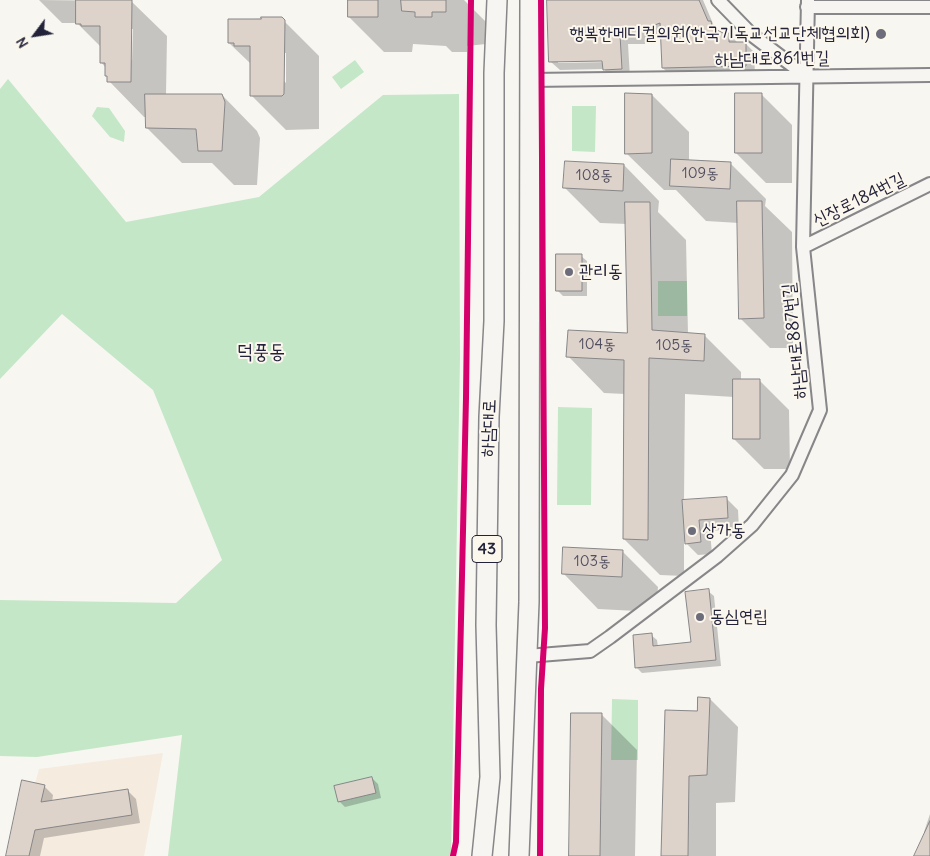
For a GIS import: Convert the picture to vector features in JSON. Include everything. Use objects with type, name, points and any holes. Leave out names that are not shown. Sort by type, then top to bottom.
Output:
[{"type":"main road","name":"하남대로","points":[[482,856],[490,777],[486,625],[489,418],[494,321],[494,73],[496,0]]},
{"type":"main road","points":[[519,856],[527,656],[530,0]]},
{"type":"street","points":[[718,0],[752,34],[805,75]]},
{"type":"street","points":[[808,3],[930,7]]},
{"type":"street","name":"하남대로887번길","points":[[527,656],[590,651],[717,556],[752,525],[792,475],[820,410],[803,247],[805,75],[808,3]]},
{"type":"street","name":"하남대로861번길","points":[[530,80],[614,80],[805,75],[930,75]]},
{"type":"street","name":"신장로184번길","points":[[803,247],[930,184]]},
{"type":"shaded area","points":[[163,753],[144,856],[15,856],[39,769]]},
{"type":"green space","points":[[355,60],[364,72],[341,89],[332,77]]},
{"type":"green space","points":[[8,79],[126,222],[259,197],[383,95],[459,94],[460,358],[451,856],[168,856],[182,735],[37,757],[0,756],[0,600],[176,603],[222,560],[153,390],[62,314],[0,379],[0,89]]},
{"type":"green space","points":[[572,106],[596,106],[595,152],[572,151]]},
{"type":"green space","points":[[97,107],[109,108],[125,131],[124,142],[110,137],[92,116]]},
{"type":"green space","points":[[658,281],[687,281],[687,316],[658,316]]},
{"type":"green space","points":[[558,407],[592,408],[591,505],[557,505]]},
{"type":"green space","points":[[612,699],[638,700],[638,760],[611,760]]},
{"type":"building","points":[[76,0],[132,0],[131,82],[107,82],[105,63],[100,63],[100,26],[81,26],[81,24],[76,24]]},
{"type":"building","points":[[348,0],[378,0],[378,17],[348,17]]},
{"type":"building","points":[[401,0],[446,0],[446,12],[432,12],[432,17],[415,17],[415,12],[402,11]]},
{"type":"building","points":[[547,0],[699,0],[708,21],[711,21],[712,27],[723,33],[729,33],[729,42],[746,42],[746,66],[662,68],[660,23],[637,32],[637,35],[620,35],[622,69],[603,70],[602,61],[549,62]]},
{"type":"building","points":[[261,17],[282,17],[285,20],[284,94],[282,96],[250,96],[250,46],[234,46],[234,43],[228,43],[228,19],[261,19]]},
{"type":"building","points":[[625,93],[652,94],[652,153],[625,154]]},
{"type":"building","points":[[735,93],[762,93],[762,153],[735,153]]},
{"type":"building","points":[[145,94],[222,94],[225,102],[222,151],[198,151],[196,129],[146,128]]},
{"type":"building","points":[[671,159],[731,162],[730,189],[670,186]]},
{"type":"building","points":[[565,161],[624,164],[623,191],[563,188]]},
{"type":"building","points":[[737,201],[762,201],[764,318],[739,319]]},
{"type":"building","points":[[625,202],[650,202],[652,330],[705,334],[704,361],[649,358],[648,540],[623,539],[624,360],[566,357],[568,330],[627,333]]},
{"type":"building","name":"관리동","points":[[556,254],[582,254],[582,291],[556,291]]},
{"type":"building","points":[[733,379],[760,379],[760,439],[733,439]]},
{"type":"building","name":"상가동","points":[[727,497],[728,518],[699,520],[701,542],[685,544],[682,500]]},
{"type":"building","points":[[563,547],[623,550],[622,577],[562,574]]},
{"type":"building","name":"동심연립","points":[[709,589],[716,660],[635,668],[633,635],[652,633],[653,646],[691,642],[685,592]]},
{"type":"building","points":[[698,697],[710,698],[707,775],[689,776],[688,856],[661,856],[665,710],[697,711]]},
{"type":"building","points":[[571,713],[602,713],[600,856],[569,856]]},
{"type":"building","points":[[372,777],[376,793],[338,802],[334,786]]},
{"type":"building","points":[[22,780],[45,785],[41,802],[128,789],[132,815],[35,830],[29,856],[6,856]]},
{"type":"building","points":[[930,821],[930,856],[914,856]]},
{"type":"cycle path","points":[[453,856],[456,842],[466,398],[471,0]]},
{"type":"cycle path","points":[[540,856],[541,689],[545,628],[541,0]]},
{"type":"place","name":"행복한메디컬의원(한국기독교선교단체협의회)","points":[[881,34]]},
{"type":"place","name":"관리동","points":[[569,272]]},
{"type":"place","name":"상가동","points":[[692,531]]},
{"type":"place","name":"동심연립","points":[[700,617]]},
{"type":"district","name":"덕풍동","points":[[261,352]]}]
